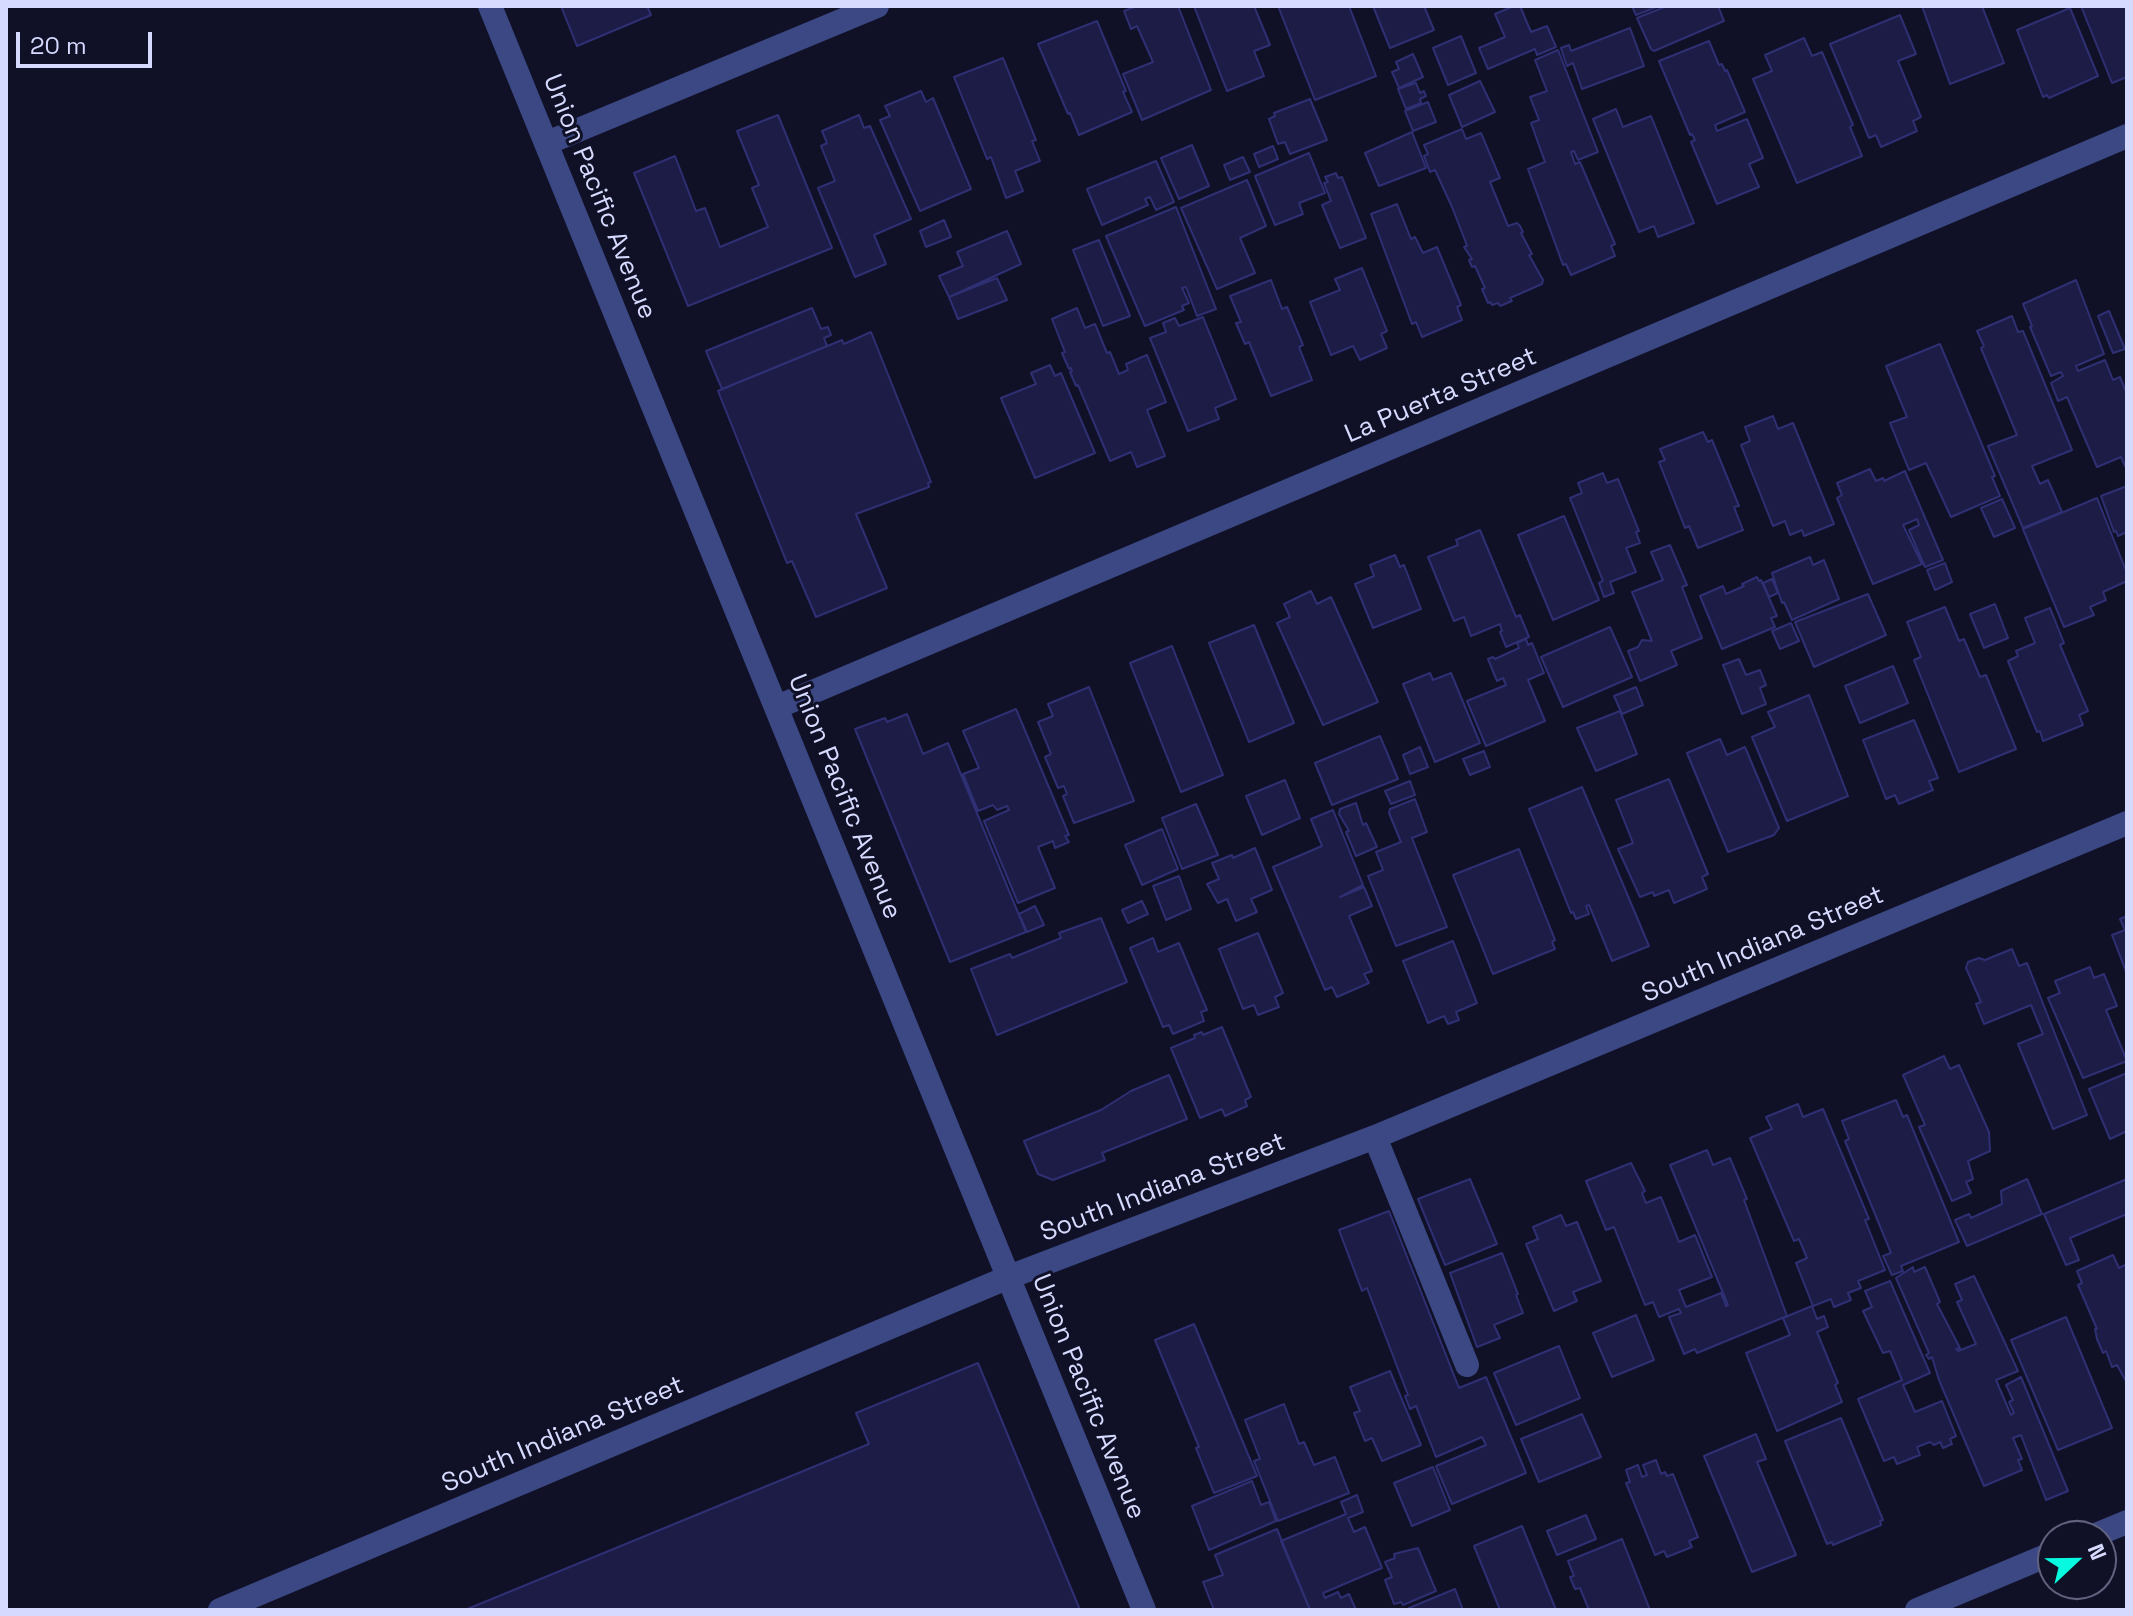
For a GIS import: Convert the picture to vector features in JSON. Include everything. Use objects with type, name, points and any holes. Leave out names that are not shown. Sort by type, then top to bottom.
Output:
[{"type":"street","name":"Union Pacific Avenue","points":[[490,6],[1144,1610]]},
{"type":"street","points":[[547,143],[877,6]]},
{"type":"street","name":"La Puerta Street","points":[[777,707],[2127,136]]},
{"type":"street","name":"South Indiana Street","points":[[220,1610],[1009,1277],[1375,1137],[2127,823]]},
{"type":"street","points":[[1375,1137],[1467,1365]]},
{"type":"street","points":[[1917,1610],[2037,1560]]},
{"type":"building","points":[[561,6],[647,6],[651,15],[577,46]]},
{"type":"building","points":[[1137,6],[1178,6],[1211,90],[1142,120],[1123,74],[1153,62],[1137,26],[1131,29],[1124,11]]},
{"type":"building","points":[[1194,6],[1254,6],[1270,45],[1254,51],[1264,76],[1227,91]]},
{"type":"building","points":[[1278,6],[1349,6],[1376,76],[1315,100]]},
{"type":"building","points":[[1373,6],[1424,6],[1434,30],[1390,48]]},
{"type":"building","points":[[1520,6],[1531,32],[1547,26],[1556,47],[1537,55],[1535,49],[1488,69],[1479,48],[1505,37],[1495,14]]},
{"type":"building","points":[[1632,6],[1659,6],[1636,15]]},
{"type":"building","points":[[1667,6],[1718,6],[1724,21],[1654,51],[1637,18]]},
{"type":"building","points":[[1922,6],[1982,6],[2004,63],[1950,84]]},
{"type":"building","points":[[2081,6],[2127,6],[2127,77],[2112,83]]},
{"type":"building","points":[[2070,8],[2098,76],[2049,98],[2047,95],[2043,97],[2017,30]]},
{"type":"building","points":[[1900,15],[1916,54],[1898,61],[1921,117],[1913,121],[1917,131],[1881,147],[1876,135],[1869,138],[1830,44]]},
{"type":"building","points":[[1097,21],[1132,112],[1079,135],[1038,44]]},
{"type":"building","points":[[1630,28],[1644,66],[1582,89],[1573,63],[1567,66],[1561,48],[1569,45],[1571,51]]},
{"type":"building","points":[[1461,36],[1476,73],[1448,85],[1433,48]]},
{"type":"building","points":[[1804,38],[1812,56],[1822,52],[1853,125],[1850,127],[1862,156],[1797,183],[1753,79],[1772,71],[1765,55]]},
{"type":"building","points":[[1709,41],[1719,65],[1722,64],[1727,70],[1745,112],[1715,125],[1717,131],[1747,119],[1763,158],[1749,164],[1759,187],[1717,204],[1691,142],[1695,140],[1690,135],[1659,61]]},
{"type":"building","points":[[1558,50],[1598,152],[1578,160],[1574,151],[1571,152],[1575,164],[1580,162],[1615,244],[1611,246],[1615,256],[1571,275],[1566,264],[1563,265],[1528,169],[1545,162],[1531,123],[1539,120],[1530,97],[1547,91],[1535,60]]},
{"type":"building","points":[[1413,54],[1423,77],[1399,88],[1392,72],[1399,69],[1396,62]]},
{"type":"building","points":[[1003,58],[1036,140],[1032,141],[1040,161],[1015,171],[1023,191],[1006,198],[991,157],[987,159],[954,77]]},
{"type":"building","points":[[1480,81],[1495,112],[1462,127],[1449,95]]},
{"type":"building","points":[[1416,83],[1420,93],[1424,91],[1426,96],[1420,99],[1421,103],[1406,109],[1398,89]]},
{"type":"building","points":[[921,91],[926,102],[933,98],[971,189],[920,211],[880,120],[890,116],[885,106]]},
{"type":"building","points":[[1310,99],[1327,140],[1290,154],[1285,142],[1278,144],[1269,119],[1275,116],[1274,113]]},
{"type":"building","points":[[1428,102],[1436,122],[1413,131],[1405,111]]},
{"type":"building","points":[[1616,109],[1623,127],[1651,116],[1694,223],[1658,237],[1654,226],[1639,232],[1593,119]]},
{"type":"building","points":[[778,115],[832,248],[688,306],[634,173],[675,156],[696,211],[705,208],[720,247],[768,227],[752,188],[759,185],[737,131]]},
{"type":"building","points":[[859,115],[864,128],[870,126],[911,219],[874,235],[886,264],[855,277],[818,188],[835,181],[821,146],[827,143],[822,131]]},
{"type":"building","points":[[1462,129],[1466,139],[1481,133],[1500,178],[1490,182],[1508,226],[1517,223],[1520,226],[1532,254],[1529,255],[1543,280],[1542,284],[1510,298],[1512,301],[1500,306],[1498,303],[1488,303],[1482,289],[1485,288],[1464,247],[1467,246],[1452,207],[1435,170],[1430,172],[1424,156],[1428,154],[1424,145]]},
{"type":"building","points":[[1412,132],[1426,168],[1379,186],[1365,153]]},
{"type":"building","points":[[1192,145],[1209,186],[1179,199],[1161,158]]},
{"type":"building","points":[[1273,146],[1278,159],[1259,167],[1254,154]]},
{"type":"building","points":[[1309,153],[1325,193],[1299,203],[1303,214],[1275,225],[1255,176]]},
{"type":"building","points":[[1243,157],[1250,172],[1230,180],[1224,165]]},
{"type":"building","points":[[1156,161],[1174,202],[1156,210],[1150,197],[1145,199],[1148,205],[1102,225],[1087,189]]},
{"type":"building","points":[[1336,173],[1338,178],[1342,177],[1366,238],[1340,248],[1322,205],[1331,201],[1324,183],[1328,182],[1325,177]]},
{"type":"building","points":[[1247,180],[1266,226],[1240,238],[1255,273],[1217,289],[1181,208]]},
{"type":"building","points":[[1397,204],[1411,239],[1415,237],[1423,253],[1437,247],[1461,305],[1457,307],[1462,320],[1422,337],[1416,322],[1412,324],[1371,214]]},
{"type":"building","points":[[1176,207],[1216,309],[1197,316],[1186,287],[1182,288],[1189,303],[1182,306],[1184,310],[1145,326],[1106,236]]},
{"type":"building","points":[[944,220],[951,237],[926,247],[920,231]]},
{"type":"building","points":[[1007,231],[1021,264],[949,297],[939,276],[963,266],[957,252]]},
{"type":"building","points":[[1099,240],[1130,316],[1103,326],[1073,250]]},
{"type":"building","points":[[1362,268],[1387,331],[1381,334],[1387,348],[1360,360],[1353,346],[1331,355],[1310,302],[1340,290],[1335,279]]},
{"type":"building","points":[[997,278],[1007,300],[958,319],[949,297]]},
{"type":"building","points":[[1271,280],[1282,309],[1287,307],[1303,345],[1299,347],[1312,380],[1271,396],[1249,342],[1245,344],[1236,323],[1241,322],[1230,296]]},
{"type":"building","points":[[2076,280],[2104,354],[2076,366],[2078,371],[2105,360],[2113,380],[2120,377],[2127,394],[2126,468],[2121,457],[2097,467],[2067,397],[2058,401],[2051,383],[2063,376],[2061,372],[2051,376],[2023,304]]},
{"type":"building","points":[[812,308],[821,329],[828,327],[831,335],[824,338],[827,346],[722,389],[706,351]]},
{"type":"building","points":[[1077,308],[1085,328],[1095,324],[1119,374],[1128,370],[1126,364],[1147,355],[1166,402],[1147,410],[1165,456],[1137,467],[1131,452],[1110,461],[1062,353],[1065,352],[1052,319]]},
{"type":"building","points":[[2109,311],[2125,349],[2113,353],[2098,316]]},
{"type":"building","points":[[2012,316],[2018,332],[2023,331],[2072,450],[2032,466],[2040,484],[2048,480],[2062,512],[2023,528],[1988,446],[2017,435],[1977,331]]},
{"type":"building","points":[[1203,317],[1236,399],[1215,408],[1219,419],[1188,431],[1150,338],[1166,332],[1163,323],[1175,318],[1179,326]]},
{"type":"building","points":[[871,332],[931,482],[928,483],[929,487],[856,514],[887,588],[816,617],[792,561],[787,563],[718,391],[842,340],[844,344]]},
{"type":"building","points":[[1940,344],[1995,476],[1992,477],[2000,496],[1951,517],[1926,463],[1909,470],[1890,423],[1907,417],[1886,366]]},
{"type":"building","points":[[1050,365],[1055,376],[1061,373],[1095,453],[1035,478],[1001,398],[1036,384],[1031,373]]},
{"type":"building","points":[[1773,416],[1778,429],[1793,423],[1834,524],[1804,536],[1802,530],[1790,535],[1785,521],[1773,526],[1741,445],[1750,441],[1745,427]]},
{"type":"building","points":[[1703,432],[1708,442],[1712,440],[1739,506],[1734,507],[1743,530],[1698,548],[1689,526],[1685,528],[1659,462],[1665,460],[1660,449]]},
{"type":"building","points":[[1870,469],[1876,481],[1883,478],[1884,481],[1905,471],[1943,560],[1925,567],[1909,530],[1919,525],[1917,519],[1903,525],[1922,564],[1873,584],[1837,498],[1842,495],[1837,483]]},
{"type":"building","points":[[1603,473],[1607,483],[1618,479],[1639,531],[1636,532],[1640,543],[1626,548],[1636,572],[1610,582],[1614,593],[1604,597],[1599,583],[1603,581],[1570,498],[1582,493],[1578,483]]},
{"type":"building","points":[[2127,486],[2127,532],[2118,536],[2101,496]]},
{"type":"building","points":[[2097,498],[2127,573],[2127,581],[2103,592],[2106,600],[2090,607],[2094,615],[2064,627],[2023,529]]},
{"type":"building","points":[[2002,499],[2015,528],[1994,537],[1981,508]]},
{"type":"building","points":[[1564,516],[1599,600],[1553,620],[1518,535]]},
{"type":"building","points":[[1480,530],[1516,617],[1520,615],[1529,637],[1506,647],[1500,624],[1471,636],[1464,617],[1454,621],[1428,557],[1458,545],[1456,540]]},
{"type":"building","points":[[1670,545],[1687,585],[1682,587],[1702,638],[1671,651],[1677,665],[1640,681],[1628,651],[1638,647],[1642,640],[1652,641],[1632,592],[1663,580],[1651,552]]},
{"type":"building","points":[[1395,555],[1400,567],[1404,565],[1421,609],[1373,628],[1355,584],[1374,576],[1370,565]]},
{"type":"building","points":[[1810,557],[1813,565],[1824,560],[1839,599],[1792,620],[1782,603],[1772,573]]},
{"type":"building","points":[[1945,563],[1952,582],[1935,590],[1927,570]]},
{"type":"building","points":[[1757,577],[1777,616],[1771,618],[1775,627],[1722,649],[1700,596],[1723,586],[1726,594]]},
{"type":"building","points":[[1772,579],[1778,593],[1769,597],[1763,583]]},
{"type":"building","points":[[1311,591],[1317,604],[1331,597],[1378,702],[1323,725],[1277,623],[1290,617],[1284,604]]},
{"type":"building","points":[[1868,594],[1886,635],[1814,667],[1795,622]]},
{"type":"building","points":[[1995,604],[2008,638],[1984,648],[1970,614]]},
{"type":"building","points":[[1945,607],[1959,641],[1964,639],[1980,677],[1986,675],[2016,749],[1959,772],[1914,660],[1921,657],[1907,622]]},
{"type":"building","points":[[2050,608],[2064,643],[2060,645],[2088,711],[2079,715],[2083,725],[2043,741],[2008,661],[2018,656],[2016,651],[2035,643],[2025,618]]},
{"type":"building","points":[[1791,623],[1799,641],[1780,649],[1772,631]]},
{"type":"building","points":[[1254,625],[1294,723],[1249,742],[1209,643]]},
{"type":"building","points":[[1610,627],[1632,677],[1563,707],[1541,657]]},
{"type":"building","points":[[1526,639],[1528,645],[1532,643],[1544,673],[1528,680],[1545,721],[1486,746],[1467,701],[1506,685],[1503,678],[1497,681],[1488,659],[1519,648],[1517,643]]},
{"type":"building","points":[[1172,646],[1223,775],[1181,792],[1130,663]]},
{"type":"building","points":[[1739,659],[1746,675],[1760,670],[1766,685],[1760,688],[1766,704],[1742,714],[1723,665]]},
{"type":"building","points":[[1893,666],[1908,703],[1860,723],[1845,686]]},
{"type":"building","points":[[1430,673],[1433,680],[1451,673],[1480,743],[1435,762],[1403,684]]},
{"type":"building","points":[[1089,687],[1134,801],[1074,823],[1063,796],[1067,794],[1064,786],[1058,788],[1045,757],[1051,754],[1038,722],[1053,716],[1048,704]]},
{"type":"building","points":[[1636,687],[1643,705],[1622,714],[1614,696]]},
{"type":"building","points":[[1809,695],[1848,796],[1787,821],[1752,737],[1775,727],[1768,712]]},
{"type":"building","points":[[1016,709],[1069,835],[1065,836],[1069,842],[1055,848],[1053,841],[1038,847],[1055,888],[1018,903],[984,821],[1009,810],[1007,806],[997,810],[993,805],[978,811],[963,774],[979,768],[963,731]]},
{"type":"building","points":[[1620,711],[1637,754],[1596,771],[1577,728]]},
{"type":"building","points":[[907,714],[923,754],[948,743],[1026,932],[950,962],[855,729]]},
{"type":"building","points":[[1914,720],[1938,778],[1929,781],[1933,790],[1899,804],[1895,795],[1886,799],[1863,740]]},
{"type":"building","points":[[1380,736],[1398,779],[1332,805],[1315,763]]},
{"type":"building","points":[[1720,739],[1727,755],[1745,747],[1779,828],[1774,835],[1728,852],[1687,753]]},
{"type":"building","points":[[1420,747],[1428,767],[1410,774],[1403,755]]},
{"type":"building","points":[[1484,751],[1490,767],[1470,775],[1463,759]]},
{"type":"building","points":[[1669,779],[1708,874],[1702,877],[1707,889],[1674,903],[1669,890],[1640,897],[1618,849],[1633,843],[1616,800]]},
{"type":"building","points":[[1285,780],[1300,818],[1262,835],[1246,796]]},
{"type":"building","points":[[1410,781],[1415,795],[1391,804],[1385,791]]},
{"type":"building","points":[[1582,787],[1649,946],[1612,961],[1589,905],[1586,906],[1589,914],[1576,919],[1571,913],[1529,809]]},
{"type":"building","points":[[1415,799],[1427,832],[1412,838],[1447,927],[1396,946],[1368,876],[1383,870],[1376,852],[1401,842],[1390,809]]},
{"type":"building","points":[[1356,803],[1363,825],[1366,823],[1377,847],[1356,856],[1346,832],[1349,831],[1339,814],[1340,809]]},
{"type":"building","points":[[1196,804],[1218,855],[1182,869],[1162,818]]},
{"type":"building","points":[[1333,810],[1363,885],[1340,897],[1364,887],[1372,906],[1349,916],[1372,971],[1364,974],[1369,983],[1337,997],[1332,987],[1325,990],[1273,867],[1322,846],[1311,819]]},
{"type":"building","points":[[1162,829],[1178,869],[1142,885],[1125,845]]},
{"type":"building","points":[[1255,848],[1272,890],[1251,899],[1257,912],[1236,921],[1227,899],[1218,903],[1207,884],[1219,879],[1212,863]]},
{"type":"building","points":[[1519,849],[1555,940],[1552,942],[1555,949],[1493,974],[1453,875]]},
{"type":"building","points":[[1179,876],[1191,909],[1166,920],[1153,886]]},
{"type":"building","points":[[1142,901],[1148,914],[1128,923],[1122,910]]},
{"type":"building","points":[[1035,906],[1044,925],[1027,932],[1019,914]]},
{"type":"building","points":[[2127,916],[2127,974],[2112,935],[2125,930],[2120,919]]},
{"type":"building","points":[[1101,918],[1127,982],[997,1035],[971,969],[1010,954],[1012,958],[1061,938],[1059,933]]},
{"type":"building","points":[[1258,933],[1283,993],[1275,997],[1279,1007],[1258,1015],[1254,1005],[1243,1009],[1219,949]]},
{"type":"building","points":[[1153,938],[1158,952],[1179,943],[1207,1010],[1201,1012],[1204,1021],[1173,1034],[1169,1025],[1163,1027],[1130,948]]},
{"type":"building","points":[[1453,941],[1477,1003],[1456,1012],[1459,1020],[1448,1024],[1444,1016],[1428,1023],[1403,961]]},
{"type":"building","points":[[2012,949],[2019,966],[2027,963],[2087,1115],[2053,1129],[2018,1044],[2043,1034],[2031,1005],[1984,1024],[1976,1004],[1981,1002],[1966,968],[1968,962],[1979,958],[1985,960]]},
{"type":"building","points":[[2090,967],[2094,978],[2104,974],[2117,1006],[2106,1010],[2127,1061],[2083,1078],[2048,998],[2060,993],[2055,981]]},
{"type":"building","points":[[1222,1027],[1251,1097],[1245,1100],[1247,1106],[1225,1116],[1222,1109],[1200,1118],[1171,1048],[1195,1038],[1194,1035],[1202,1032],[1203,1035]]},
{"type":"building","points":[[1944,1056],[1950,1069],[1959,1065],[1989,1132],[1990,1151],[1968,1161],[1973,1179],[1966,1182],[1971,1193],[1952,1201],[1919,1127],[1925,1125],[1903,1075]]},
{"type":"building","points":[[2127,1073],[2127,1131],[2110,1139],[2089,1089]]},
{"type":"building","points":[[1169,1075],[1187,1119],[1102,1153],[1105,1160],[1053,1180],[1038,1174],[1024,1141],[1101,1110],[1131,1091]]},
{"type":"building","points":[[1896,1100],[1903,1117],[1907,1115],[1959,1242],[1901,1266],[1903,1271],[1892,1275],[1883,1256],[1891,1253],[1845,1141],[1849,1139],[1842,1121]]},
{"type":"building","points":[[1798,1104],[1803,1117],[1823,1109],[1869,1219],[1865,1220],[1885,1270],[1858,1281],[1861,1288],[1848,1293],[1851,1300],[1834,1307],[1831,1299],[1813,1306],[1796,1263],[1807,1258],[1799,1239],[1794,1241],[1750,1138],[1772,1129],[1766,1117]]},
{"type":"building","points":[[1707,1150],[1713,1165],[1730,1158],[1787,1316],[1697,1353],[1695,1349],[1684,1354],[1669,1317],[1681,1313],[1679,1309],[1659,1317],[1653,1302],[1645,1305],[1614,1227],[1606,1230],[1586,1181],[1631,1163],[1645,1191],[1642,1193],[1646,1203],[1661,1197],[1679,1242],[1695,1235],[1712,1277],[1679,1290],[1686,1307],[1721,1293],[1726,1306],[1728,1305],[1670,1165]]},
{"type":"building","points":[[1470,1179],[1497,1244],[1445,1265],[1418,1199]]},
{"type":"building","points":[[2027,1179],[2042,1214],[1967,1246],[1955,1220],[1969,1214],[1971,1218],[2002,1204],[2001,1191]]},
{"type":"building","points":[[2127,1179],[2127,1214],[2070,1238],[2079,1260],[2066,1265],[2044,1214]]},
{"type":"building","points":[[1389,1211],[1459,1388],[1486,1377],[1526,1473],[1452,1504],[1436,1466],[1486,1445],[1482,1437],[1436,1457],[1416,1406],[1410,1409],[1405,1396],[1408,1395],[1367,1288],[1362,1291],[1339,1230]]},
{"type":"building","points":[[1561,1215],[1566,1226],[1577,1222],[1601,1281],[1573,1292],[1577,1301],[1554,1311],[1526,1244],[1538,1239],[1533,1227]]},
{"type":"building","points":[[1502,1253],[1523,1313],[1494,1325],[1500,1338],[1477,1347],[1450,1273]]},
{"type":"building","points":[[2113,1255],[2119,1268],[2127,1264],[2127,1383],[2117,1365],[2112,1367],[2106,1351],[2103,1353],[2097,1339],[2097,1329],[2078,1285],[2082,1283],[2077,1271]]},
{"type":"building","points":[[1913,1267],[1914,1272],[1925,1267],[1940,1302],[1937,1304],[1960,1348],[1956,1349],[1958,1351],[1976,1344],[1957,1302],[1962,1300],[1955,1284],[1974,1276],[2018,1371],[1996,1380],[2011,1415],[2014,1413],[2009,1402],[2013,1400],[2006,1385],[2021,1377],[2068,1491],[2046,1500],[2021,1435],[2013,1438],[2022,1459],[2018,1460],[2022,1470],[1984,1486],[1896,1278]]},
{"type":"building","points":[[1890,1281],[1930,1373],[1903,1385],[1915,1412],[1942,1401],[1956,1436],[1950,1439],[1952,1444],[1943,1448],[1940,1442],[1917,1447],[1920,1455],[1897,1464],[1894,1457],[1884,1461],[1858,1399],[1902,1380],[1890,1351],[1883,1353],[1863,1311],[1872,1307],[1865,1291]]},
{"type":"building","points":[[1812,1306],[1817,1319],[1824,1316],[1828,1327],[1817,1332],[1838,1383],[1835,1385],[1842,1402],[1777,1431],[1746,1353],[1790,1335],[1783,1318]]},
{"type":"building","points":[[1636,1315],[1654,1360],[1612,1377],[1593,1333]]},
{"type":"building","points":[[2066,1317],[2112,1428],[2058,1450],[2011,1340]]},
{"type":"building","points":[[1194,1324],[1257,1476],[1214,1493],[1196,1448],[1199,1447],[1155,1340]]},
{"type":"building","points":[[1559,1346],[1580,1398],[1516,1425],[1494,1373]]},
{"type":"building","points":[[978,1363],[1080,1610],[465,1610],[869,1444],[856,1413]]},
{"type":"building","points":[[1390,1371],[1421,1445],[1382,1461],[1372,1438],[1365,1441],[1354,1413],[1360,1411],[1350,1387]]},
{"type":"building","points":[[1284,1404],[1299,1444],[1304,1442],[1314,1465],[1335,1457],[1349,1493],[1278,1521],[1254,1461],[1260,1459],[1245,1420]]},
{"type":"building","points":[[1582,1414],[1601,1457],[1539,1482],[1521,1439]]},
{"type":"building","points":[[1841,1418],[1883,1520],[1880,1521],[1881,1525],[1833,1545],[1832,1542],[1827,1544],[1785,1441]]},
{"type":"building","points":[[1756,1434],[1766,1459],[1757,1462],[1796,1555],[1752,1572],[1704,1456]]},
{"type":"building","points":[[1656,1460],[1661,1474],[1673,1474],[1698,1537],[1689,1541],[1692,1547],[1667,1557],[1664,1551],[1655,1555],[1626,1483],[1630,1482],[1626,1470],[1638,1465],[1642,1477],[1647,1475],[1643,1465]]},
{"type":"building","points":[[1433,1467],[1450,1510],[1412,1526],[1394,1483]]},
{"type":"building","points":[[1252,1481],[1261,1505],[1269,1502],[1276,1521],[1209,1550],[1192,1506]]},
{"type":"building","points":[[1357,1495],[1363,1512],[1348,1518],[1354,1532],[1365,1527],[1382,1568],[1323,1593],[1325,1598],[1338,1592],[1341,1598],[1349,1594],[1356,1610],[1310,1610],[1281,1541],[1346,1514],[1341,1502]]},
{"type":"building","points":[[1586,1515],[1596,1539],[1557,1555],[1547,1531]]},
{"type":"building","points":[[1522,1526],[1556,1610],[1500,1610],[1474,1546]]},
{"type":"building","points":[[1277,1529],[1310,1610],[1214,1610],[1203,1582],[1223,1575],[1215,1555]]},
{"type":"building","points":[[1622,1539],[1650,1610],[1589,1610],[1580,1588],[1575,1589],[1568,1561]]},
{"type":"building","points":[[1418,1548],[1436,1591],[1403,1605],[1401,1602],[1394,1604],[1385,1580],[1392,1577],[1385,1562],[1395,1558],[1394,1554]]},
{"type":"building","points":[[1455,1589],[1463,1610],[1409,1608]]}]
